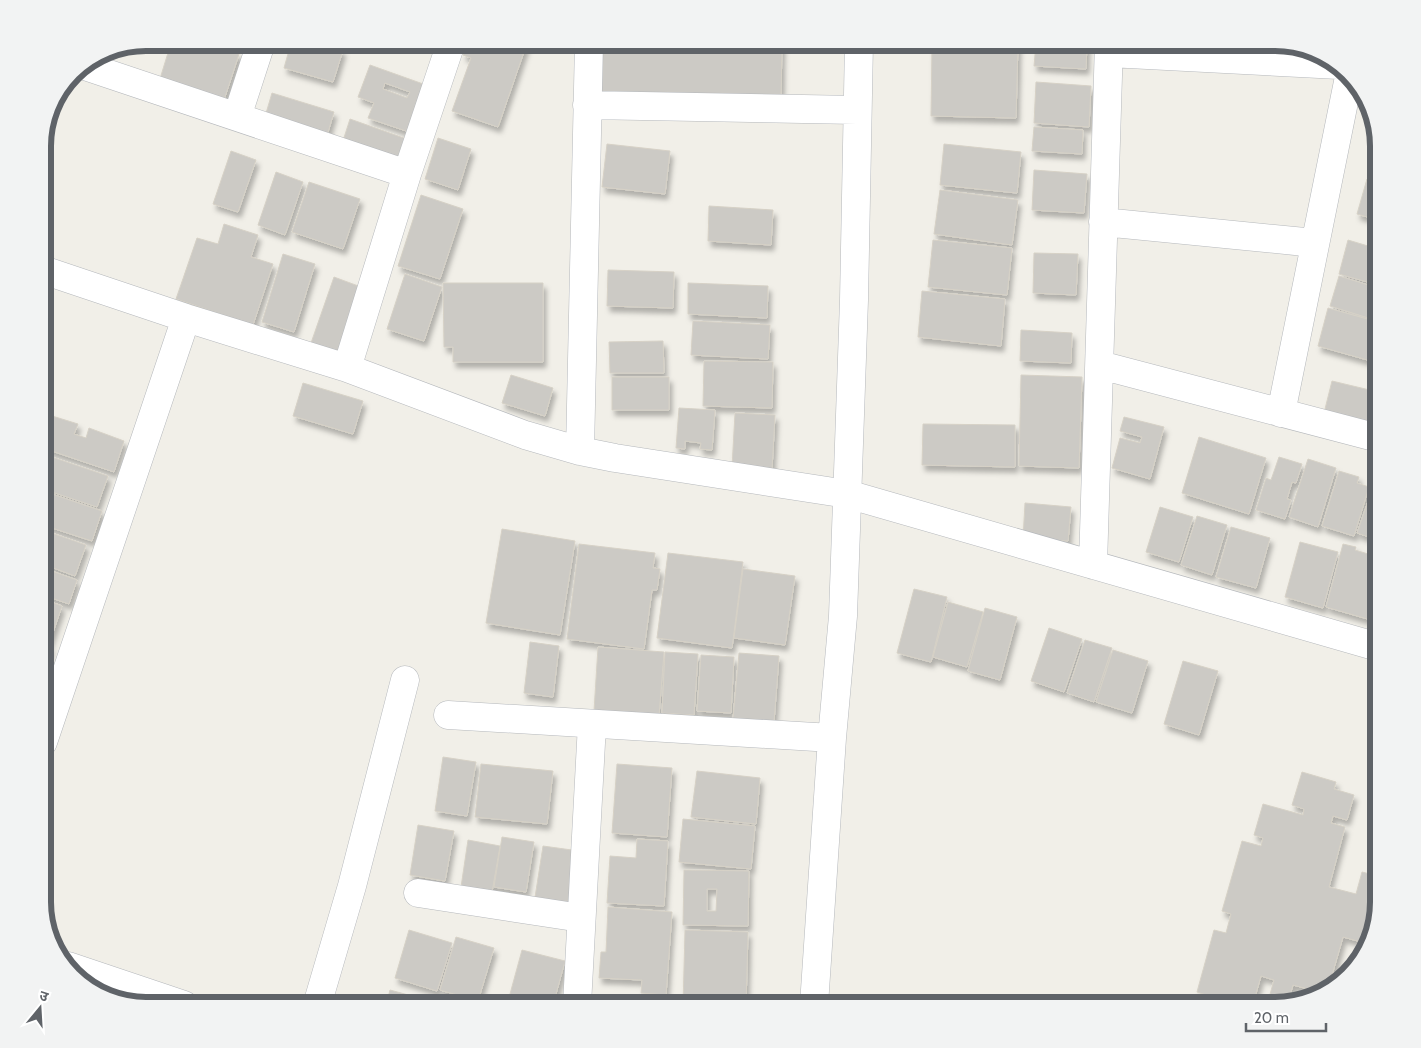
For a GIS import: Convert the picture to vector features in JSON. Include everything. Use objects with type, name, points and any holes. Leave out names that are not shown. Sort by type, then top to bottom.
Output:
[{"type":"street","points":[[236,117],[258,51]]},
{"type":"street","points":[[347,368],[407,174],[448,51]]},
{"type":"street","points":[[580,451],[589,51]]},
{"type":"street","points":[[815,997],[832,738],[843,616],[854,300],[860,51]]},
{"type":"street","points":[[1094,565],[1109,51]]},
{"type":"street","points":[[1150,51],[1321,64]]},
{"type":"street","points":[[92,68],[407,174]]},
{"type":"street","points":[[1281,412],[1347,85]]},
{"type":"street","points":[[587,105],[857,110]]},
{"type":"street","points":[[1103,222],[1315,243]]},
{"type":"street","points":[[51,273],[186,318],[347,368],[525,435],[580,451],[847,494],[1370,645]]},
{"type":"street","points":[[51,718],[186,318]]},
{"type":"street","points":[[1100,365],[1370,436]]},
{"type":"street","points":[[320,997],[352,886],[405,680]]},
{"type":"street","points":[[448,715],[832,738]]},
{"type":"street","points":[[578,997],[592,724]]},
{"type":"street","points":[[418,893],[582,918]]},
{"type":"street","points":[[80,970],[158,997]]},
{"type":"building","points":[[169,51],[230,51],[239,54],[223,103],[159,82]]},
{"type":"building","points":[[289,51],[343,51],[333,82],[284,68]]},
{"type":"building","points":[[465,51],[524,51],[498,127],[452,111],[471,58],[463,55]]},
{"type":"building","points":[[596,51],[782,51],[781,96],[595,93]]},
{"type":"building","points":[[932,51],[1018,51],[1016,118],[931,116]]},
{"type":"building","points":[[1035,51],[1087,51],[1086,69],[1034,66]]},
{"type":"building","points":[[370,65],[426,85],[409,132],[368,118],[374,103],[358,97]],"holes":[[[385,83],[410,92],[407,98],[383,89]]]},
{"type":"building","points":[[1036,82],[1091,86],[1089,127],[1034,123]]},
{"type":"building","points":[[272,93],[334,112],[326,139],[264,120]]},
{"type":"building","points":[[350,119],[415,142],[405,169],[341,147]]},
{"type":"building","points":[[1034,127],[1083,130],[1082,154],[1032,151]]},
{"type":"building","points":[[438,138],[471,149],[458,190],[425,179]]},
{"type":"building","points":[[607,144],[670,151],[665,194],[602,187]]},
{"type":"building","points":[[944,144],[1021,152],[1017,193],[940,185]]},
{"type":"building","points":[[231,151],[256,160],[238,212],[213,204]]},
{"type":"building","points":[[1034,170],[1087,174],[1084,213],[1032,210]]},
{"type":"building","points":[[276,172],[303,182],[285,235],[258,225]]},
{"type":"building","points":[[1367,179],[1370,180],[1370,218],[1357,214]]},
{"type":"building","points":[[309,182],[360,199],[343,249],[292,232]]},
{"type":"building","points":[[940,190],[1018,200],[1012,245],[934,234]]},
{"type":"building","points":[[421,195],[463,209],[440,279],[398,266]]},
{"type":"building","points":[[709,206],[773,210],[771,245],[708,241]]},
{"type":"building","points":[[224,224],[258,235],[251,257],[273,264],[253,325],[176,299],[197,238],[218,244]]},
{"type":"building","points":[[933,240],[1012,248],[1007,295],[928,287]]},
{"type":"building","points":[[1348,240],[1370,247],[1370,283],[1339,274]]},
{"type":"building","points":[[1034,253],[1078,254],[1076,295],[1033,293]]},
{"type":"building","points":[[283,254],[315,264],[294,332],[262,322]]},
{"type":"building","points":[[608,270],[674,272],[673,308],[607,306]]},
{"type":"building","points":[[405,274],[442,287],[424,341],[387,329]]},
{"type":"building","points":[[1339,276],[1370,286],[1370,318],[1330,306]]},
{"type":"building","points":[[334,277],[361,287],[338,352],[311,343]]},
{"type":"building","points":[[443,283],[543,283],[543,362],[453,362],[453,347],[444,347]]},
{"type":"building","points":[[688,283],[768,286],[767,318],[688,314]]},
{"type":"building","points":[[922,291],[1005,299],[1001,346],[918,337]]},
{"type":"building","points":[[1328,308],[1370,320],[1370,361],[1318,346]]},
{"type":"building","points":[[693,321],[770,325],[768,359],[691,355]]},
{"type":"building","points":[[1021,330],[1072,333],[1071,363],[1020,361]]},
{"type":"building","points":[[663,341],[664,373],[610,373],[609,342]]},
{"type":"building","points":[[704,361],[773,362],[772,408],[703,406]]},
{"type":"building","points":[[511,375],[553,388],[545,416],[502,403]]},
{"type":"building","points":[[1021,375],[1082,377],[1079,468],[1019,466]]},
{"type":"building","points":[[612,377],[669,377],[669,410],[612,410]]},
{"type":"building","points":[[1332,381],[1370,390],[1370,427],[1323,417]]},
{"type":"building","points":[[303,383],[363,401],[353,434],[293,416]]},
{"type":"building","points":[[679,408],[715,410],[712,450],[700,449],[701,443],[685,441],[685,449],[676,448]]},
{"type":"building","points":[[735,413],[775,415],[772,469],[732,467]]},
{"type":"building","points":[[51,416],[78,424],[74,434],[86,438],[89,428],[124,441],[114,472],[51,451]]},
{"type":"building","points":[[1124,417],[1164,427],[1150,479],[1112,468],[1120,438],[1140,443],[1142,437],[1120,431]]},
{"type":"building","points":[[923,424],[1015,425],[1015,467],[922,465]]},
{"type":"building","points":[[1199,437],[1266,458],[1249,514],[1182,493]]},
{"type":"building","points":[[51,457],[108,476],[97,507],[51,492]]},
{"type":"building","points":[[1279,457],[1302,464],[1296,483],[1292,482],[1287,499],[1291,500],[1285,519],[1256,510],[1266,478],[1271,480]]},
{"type":"building","points":[[1308,459],[1336,468],[1318,527],[1289,517]]},
{"type":"building","points":[[1339,471],[1359,477],[1357,483],[1369,487],[1354,536],[1322,526]]},
{"type":"building","points":[[51,494],[102,511],[92,541],[51,528]]},
{"type":"building","points":[[1370,496],[1370,537],[1357,533]]},
{"type":"building","points":[[1025,503],[1071,507],[1068,541],[1023,538]]},
{"type":"building","points":[[1160,507],[1193,517],[1179,562],[1146,552]]},
{"type":"building","points":[[1197,516],[1227,525],[1212,575],[1181,565]]},
{"type":"building","points":[[1231,527],[1270,538],[1256,588],[1216,577]]},
{"type":"building","points":[[502,529],[575,541],[560,635],[486,623]]},
{"type":"building","points":[[51,533],[86,545],[75,576],[51,567]]},
{"type":"building","points":[[1300,542],[1338,552],[1323,608],[1285,597]]},
{"type":"building","points":[[579,544],[655,553],[653,568],[660,569],[657,590],[652,590],[644,649],[567,639]]},
{"type":"building","points":[[1343,544],[1356,547],[1355,550],[1370,555],[1370,620],[1326,607]]},
{"type":"building","points":[[668,553],[743,562],[732,648],[657,638]]},
{"type":"building","points":[[743,569],[795,576],[785,645],[734,638]]},
{"type":"building","points":[[51,571],[77,580],[69,604],[51,598]]},
{"type":"building","points":[[914,589],[947,597],[931,662],[897,653]]},
{"type":"building","points":[[51,602],[62,606],[51,638]]},
{"type":"building","points":[[948,602],[983,612],[967,667],[933,657]]},
{"type":"building","points":[[985,608],[1017,617],[1000,680],[968,671]]},
{"type":"building","points":[[1049,628],[1082,639],[1064,692],[1031,681]]},
{"type":"building","points":[[1085,640],[1112,648],[1094,702],[1067,693]]},
{"type":"building","points":[[530,642],[559,646],[553,697],[524,693]]},
{"type":"building","points":[[598,647],[664,652],[659,716],[594,711]]},
{"type":"building","points":[[1113,650],[1148,661],[1132,713],[1096,702]]},
{"type":"building","points":[[665,652],[698,654],[694,715],[662,713]]},
{"type":"building","points":[[739,653],[779,656],[774,722],[733,719]]},
{"type":"building","points":[[701,655],[734,657],[731,713],[697,711]]},
{"type":"building","points":[[1183,661],[1218,671],[1199,735],[1164,724]]},
{"type":"building","points":[[443,757],[476,762],[467,816],[435,811]]},
{"type":"building","points":[[481,764],[553,771],[547,824],[475,817]]},
{"type":"building","points":[[617,764],[672,768],[667,837],[612,833]]},
{"type":"building","points":[[697,771],[760,778],[756,824],[691,817]]},
{"type":"building","points":[[1302,772],[1336,782],[1334,789],[1354,795],[1347,820],[1333,816],[1331,823],[1345,827],[1329,887],[1356,894],[1362,872],[1370,874],[1370,908],[1363,938],[1361,942],[1343,937],[1331,978],[1311,990],[1293,985],[1290,996],[1269,997],[1274,980],[1261,976],[1255,997],[1209,997],[1197,992],[1214,930],[1226,933],[1231,914],[1222,911],[1242,841],[1261,846],[1263,838],[1254,835],[1263,804],[1303,815],[1304,809],[1292,805]]},
{"type":"building","points":[[683,819],[755,826],[751,869],[679,862]]},
{"type":"building","points":[[418,825],[454,831],[445,881],[410,875]]},
{"type":"building","points":[[502,837],[534,842],[526,892],[494,887]]},
{"type":"building","points":[[637,839],[668,841],[664,906],[607,903],[610,856],[636,858]]},
{"type":"building","points":[[468,840],[500,846],[492,892],[461,887]]},
{"type":"building","points":[[543,846],[579,851],[571,903],[535,897]]},
{"type":"building","points":[[684,870],[749,871],[748,926],[683,925]],"holes":[[[707,889],[717,889],[716,911],[707,911]]]},
{"type":"building","points":[[608,907],[672,912],[666,995],[641,993],[642,980],[599,978],[601,952],[606,952]]},
{"type":"building","points":[[409,930],[452,943],[437,991],[395,978]]},
{"type":"building","points":[[685,930],[748,932],[746,997],[683,997]]},
{"type":"building","points":[[456,937],[494,948],[479,997],[464,997],[440,990]]},
{"type":"building","points":[[522,950],[565,961],[555,997],[509,997]]},
{"type":"building","points":[[390,990],[416,997],[388,997]]}]
